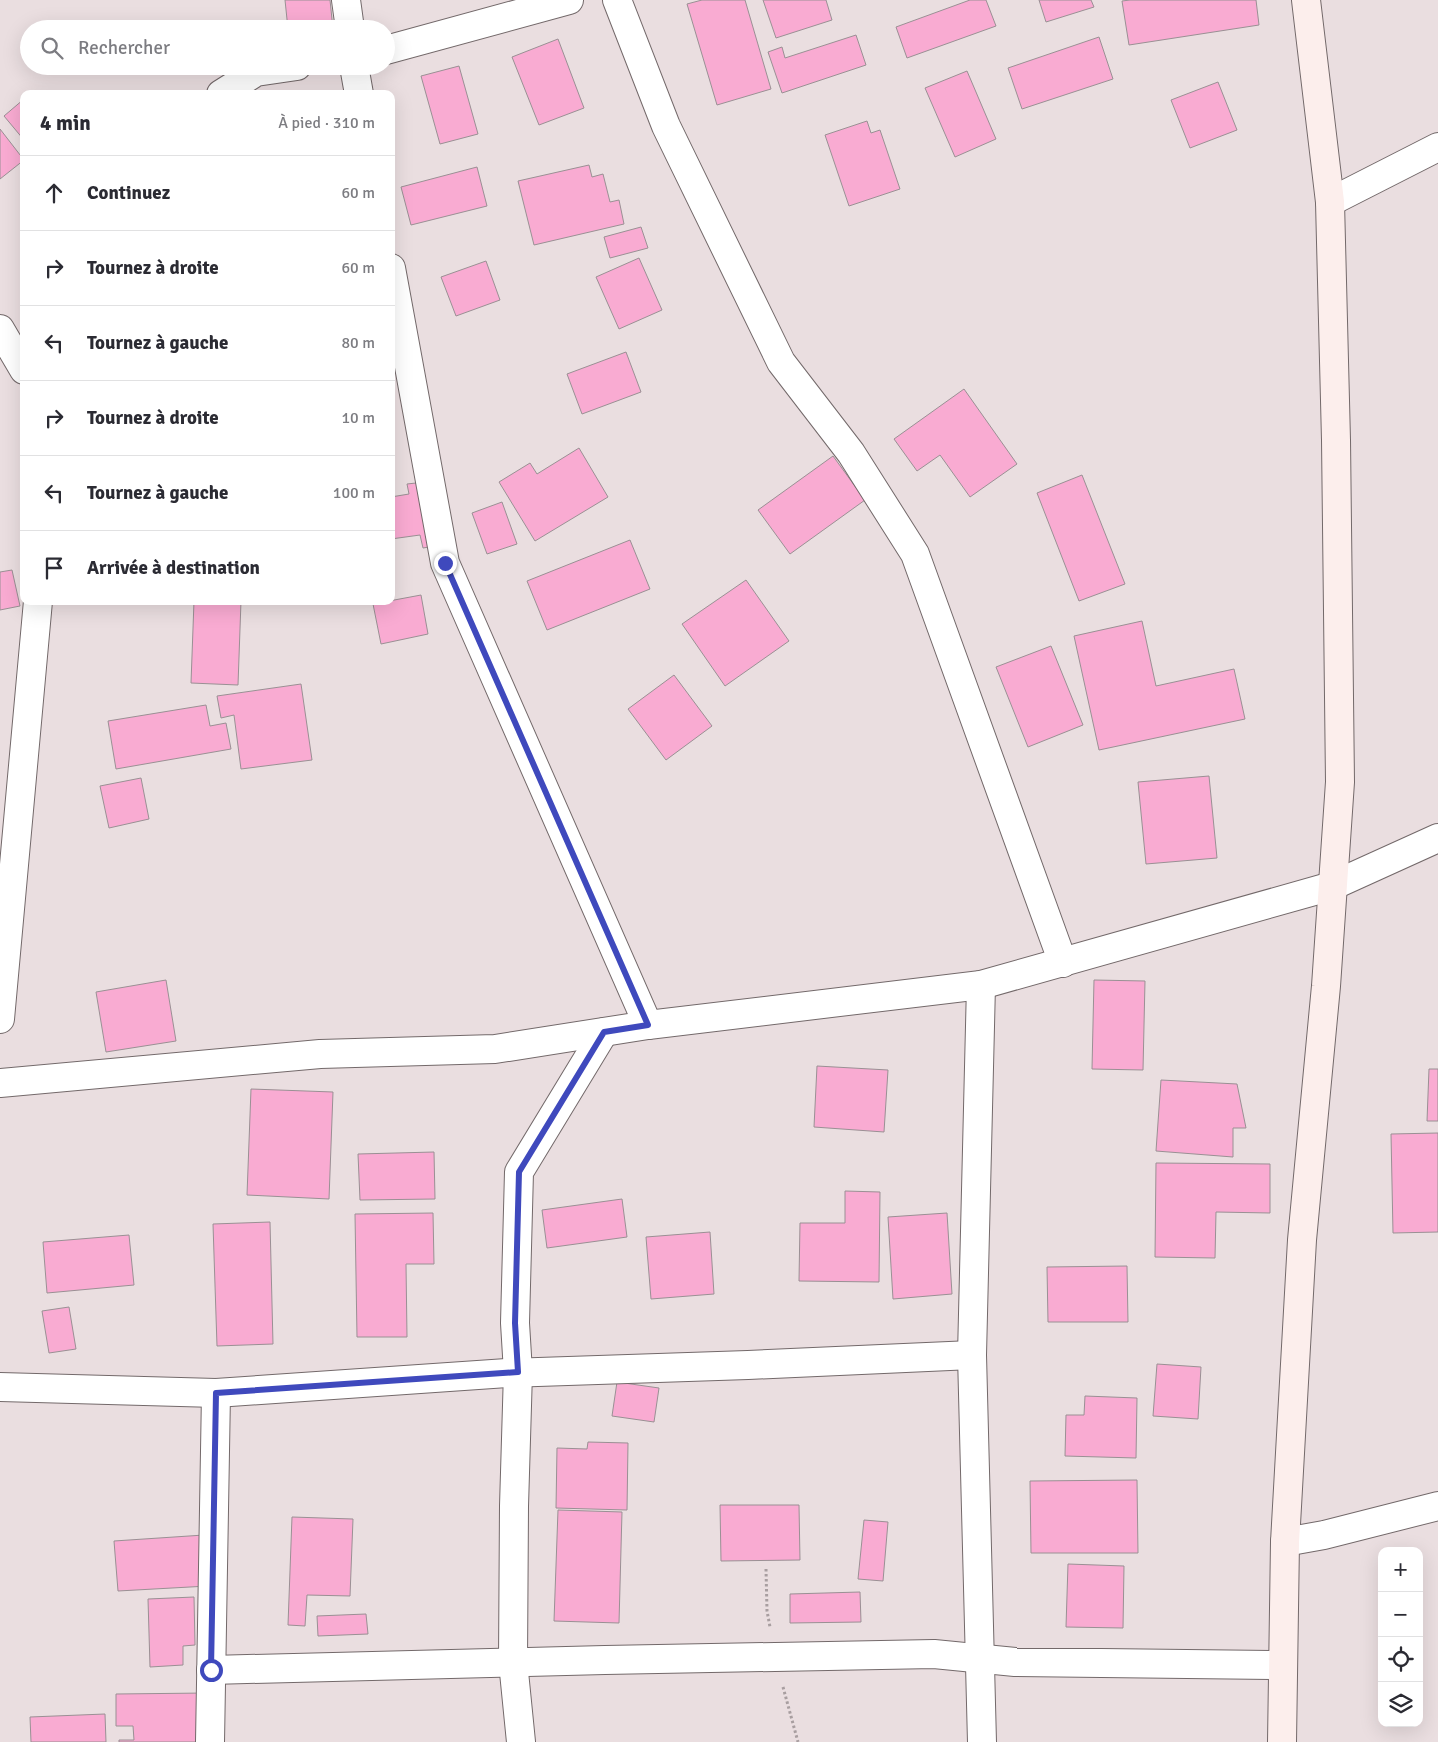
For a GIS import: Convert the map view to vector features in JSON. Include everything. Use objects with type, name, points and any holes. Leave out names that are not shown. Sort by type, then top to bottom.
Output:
[{"type":"street","points":[[346,0],[349,20]]},
{"type":"street","points":[[395,48],[569,0]]},
{"type":"street","points":[[617,0],[666,126],[781,362],[850,453],[915,554],[1063,963]]},
{"type":"street","points":[[1282,1742],[1285,1542],[1302,1240],[1326,986],[1340,782],[1336,440],[1330,202],[1306,0]]},
{"type":"street","points":[[227,90],[251,75]]},
{"type":"street","points":[[356,75],[359,90]]},
{"type":"street","points":[[1330,202],[1438,147]]},
{"type":"street","points":[[395,290],[445,563],[648,1025]]},
{"type":"street","points":[[0,329],[20,363]]},
{"type":"street","points":[[0,1019],[38,605]]},
{"type":"street","points":[[0,1082],[320,1054],[495,1049],[648,1025],[981,986],[1332,886],[1438,838]]},
{"type":"street","points":[[981,986],[972,1355],[982,1742]]},
{"type":"street","points":[[521,1742],[513,1662],[514,1506],[518,1372],[515,1323],[519,1172],[604,1032]]},
{"type":"street","points":[[0,1387],[216,1393],[518,1372],[748,1365],[972,1355]]},
{"type":"street","points":[[210,1742],[216,1393]]},
{"type":"street","points":[[1285,1542],[1324,1535],[1438,1506]]},
{"type":"street","points":[[211,1670],[934,1654],[1015,1662],[1283,1665]]},
{"type":"path","points":[[766,1569],[767,1610],[775,1657],[798,1742]]},
{"type":"building","points":[[285,0],[330,0],[332,20],[287,20]]},
{"type":"building","points":[[702,0],[745,0],[771,89],[717,105],[687,4]]},
{"type":"building","points":[[763,0],[826,0],[832,20],[776,38]]},
{"type":"building","points":[[970,0],[986,0],[996,26],[907,58],[896,27]]},
{"type":"building","points":[[1039,0],[1091,0],[1094,7],[1046,22]]},
{"type":"building","points":[[1256,0],[1259,25],[1129,45],[1122,1]]},
{"type":"building","points":[[856,35],[866,65],[782,93],[768,52],[782,47],[785,58]]},
{"type":"building","points":[[1099,37],[1113,79],[1022,109],[1008,68]]},
{"type":"building","points":[[558,39],[584,108],[539,125],[512,57]]},
{"type":"building","points":[[459,66],[478,134],[440,144],[421,76]]},
{"type":"building","points":[[967,71],[996,139],[955,157],[925,88]]},
{"type":"building","points":[[1218,82],[1237,130],[1190,148],[1171,100]]},
{"type":"building","points":[[20,102],[20,135],[4,116]]},
{"type":"building","points":[[867,121],[871,133],[880,130],[900,189],[849,206],[825,135]]},
{"type":"building","points":[[0,129],[20,155],[20,163],[0,179]]},
{"type":"building","points":[[589,165],[592,177],[603,174],[610,202],[619,200],[624,224],[534,245],[518,181]]},
{"type":"building","points":[[477,167],[487,206],[411,225],[401,187]]},
{"type":"building","points":[[641,227],[648,248],[610,258],[604,237]]},
{"type":"building","points":[[639,258],[662,310],[619,329],[596,277]]},
{"type":"building","points":[[486,261],[500,300],[456,316],[441,277]]},
{"type":"building","points":[[626,352],[641,392],[582,414],[567,374]]},
{"type":"building","points":[[964,389],[1017,464],[970,497],[940,455],[917,471],[894,439]]},
{"type":"building","points":[[579,448],[608,497],[535,541],[499,482],[530,463],[537,474]]},
{"type":"building","points":[[833,456],[865,500],[790,554],[758,510]]},
{"type":"building","points":[[1082,475],[1125,584],[1079,601],[1037,493]]},
{"type":"building","points":[[425,482],[435,546],[423,548],[420,535],[395,538],[395,496],[409,494],[407,484]]},
{"type":"building","points":[[502,502],[517,544],[487,554],[472,513]]},
{"type":"building","points":[[630,540],[650,589],[547,630],[527,581]]},
{"type":"building","points":[[12,570],[20,606],[0,610],[0,572]]},
{"type":"building","points":[[746,580],[789,641],[725,686],[682,624]]},
{"type":"building","points":[[421,595],[428,634],[381,644],[373,605],[395,605],[395,600]]},
{"type":"building","points":[[194,605],[241,605],[238,685],[191,683]]},
{"type":"building","points":[[1142,621],[1156,686],[1234,669],[1245,719],[1099,750],[1074,636]]},
{"type":"building","points":[[1051,646],[1083,725],[1028,747],[996,667]]},
{"type":"building","points":[[674,675],[712,726],[666,760],[628,709]]},
{"type":"building","points":[[301,684],[312,760],[241,769],[234,715],[221,718],[217,696]]},
{"type":"building","points":[[206,705],[210,726],[226,723],[231,749],[116,769],[108,721]]},
{"type":"building","points":[[1209,776],[1217,858],[1146,864],[1138,782]]},
{"type":"building","points":[[141,778],[149,819],[109,828],[100,786]]},
{"type":"building","points":[[166,980],[176,1041],[106,1052],[96,992]]},
{"type":"building","points":[[1094,980],[1145,981],[1143,1070],[1092,1069]]},
{"type":"building","points":[[817,1066],[888,1070],[884,1132],[814,1127]]},
{"type":"building","points":[[1429,1069],[1438,1069],[1438,1121],[1427,1121]]},
{"type":"building","points":[[1161,1080],[1237,1084],[1246,1128],[1233,1128],[1233,1157],[1156,1151]]},
{"type":"building","points":[[251,1089],[333,1092],[329,1199],[247,1195]]},
{"type":"building","points":[[1438,1133],[1438,1232],[1393,1233],[1391,1134]]},
{"type":"building","points":[[434,1152],[435,1199],[360,1200],[358,1154]]},
{"type":"building","points":[[1156,1163],[1270,1164],[1270,1213],[1216,1212],[1215,1258],[1155,1257]]},
{"type":"building","points":[[845,1191],[880,1192],[879,1282],[799,1281],[800,1223],[845,1223]]},
{"type":"building","points":[[622,1199],[627,1237],[547,1248],[542,1210]]},
{"type":"building","points":[[433,1213],[434,1264],[406,1264],[407,1337],[357,1337],[355,1214]]},
{"type":"building","points":[[947,1213],[952,1294],[893,1299],[888,1217]]},
{"type":"building","points":[[270,1222],[273,1344],[217,1346],[213,1224]]},
{"type":"building","points":[[710,1232],[714,1294],[651,1299],[646,1237]]},
{"type":"building","points":[[129,1235],[134,1285],[47,1293],[43,1242]]},
{"type":"building","points":[[1127,1266],[1128,1322],[1048,1322],[1047,1267]]},
{"type":"building","points":[[69,1307],[76,1349],[49,1353],[42,1311]]},
{"type":"building","points":[[1157,1364],[1201,1367],[1198,1419],[1153,1416]]},
{"type":"building","points":[[617,1382],[659,1388],[654,1422],[612,1416]]},
{"type":"building","points":[[1085,1396],[1137,1398],[1136,1458],[1065,1456],[1066,1415],[1084,1415]]},
{"type":"building","points":[[588,1442],[628,1443],[627,1510],[556,1508],[557,1448],[587,1449]]},
{"type":"building","points":[[1137,1480],[1138,1553],[1031,1553],[1030,1481]]},
{"type":"building","points":[[720,1505],[799,1505],[800,1560],[721,1561]]},
{"type":"building","points":[[558,1510],[622,1512],[619,1623],[554,1621]]},
{"type":"building","points":[[292,1517],[353,1519],[350,1596],[307,1595],[305,1626],[288,1625]]},
{"type":"building","points":[[864,1520],[888,1522],[883,1581],[858,1579]]},
{"type":"building","points":[[204,1535],[208,1586],[118,1591],[114,1541]]},
{"type":"building","points":[[1068,1564],[1124,1566],[1123,1628],[1066,1627]]},
{"type":"building","points":[[860,1592],[861,1622],[790,1623],[790,1594]]},
{"type":"building","points":[[194,1597],[195,1645],[183,1646],[183,1665],[150,1667],[148,1599]]},
{"type":"building","points":[[366,1614],[368,1634],[318,1636],[317,1616]]},
{"type":"building","points":[[206,1693],[207,1742],[119,1742],[119,1740],[134,1740],[133,1726],[116,1726],[116,1694]]},
{"type":"building","points":[[105,1714],[106,1742],[31,1742],[30,1717]]},
{"type":"route","points":[[211,1670],[216,1393],[518,1372],[515,1323],[519,1172],[604,1032],[648,1025],[445,563]]}]
